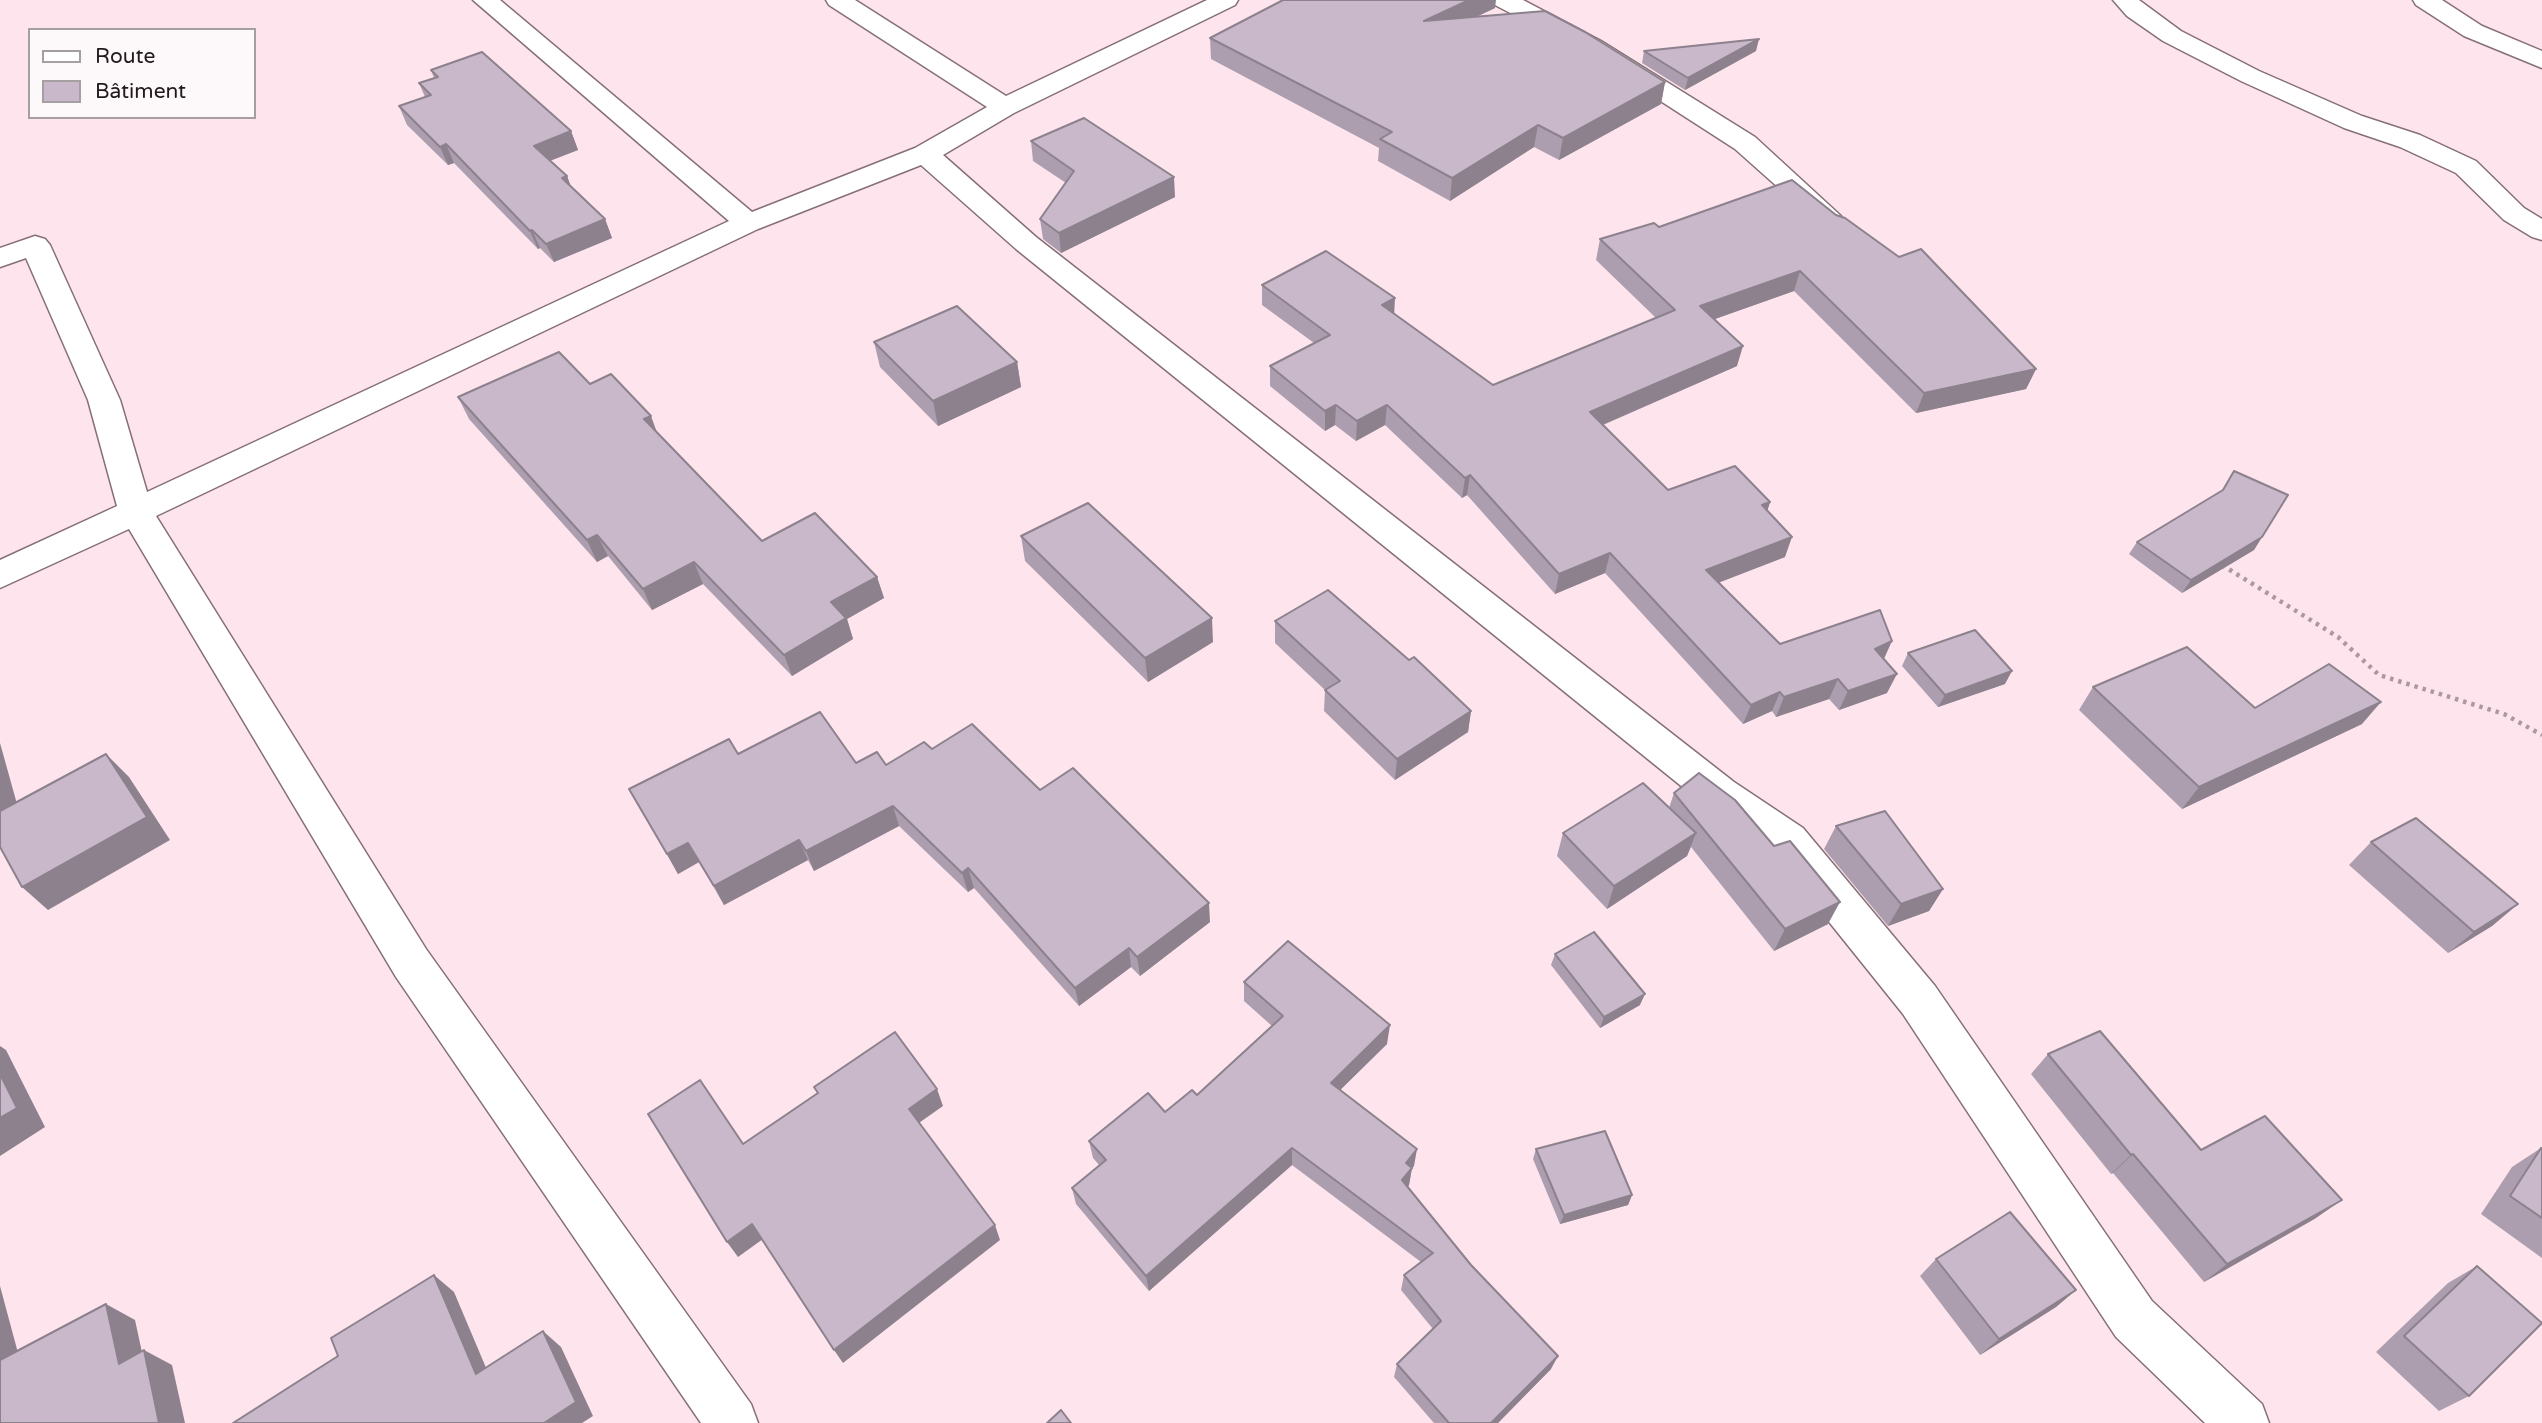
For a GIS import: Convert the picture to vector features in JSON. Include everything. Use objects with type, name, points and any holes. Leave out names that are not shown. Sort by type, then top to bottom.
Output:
[{"type":"street","points":[[485,0],[748,223]]},
{"type":"street","points":[[838,0],[1005,107]]},
{"type":"street","points":[[0,575],[748,223],[925,154],[1005,107],[1226,0]]},
{"type":"street","points":[[1504,0],[1592,46],[1745,143],[1841,228]]},
{"type":"street","points":[[2126,0],[2136,11],[2172,36],[2250,76],[2353,122],[2410,141],[2466,167],[2514,214],[2542,231]]},
{"type":"street","points":[[2425,0],[2473,31],[2542,60]]},
{"type":"street","points":[[925,154],[1026,243],[1720,794],[1788,840],[1919,1000],[2134,1319],[2243,1423]]},
{"type":"street","points":[[0,258],[35,245],[104,400],[135,510],[411,963],[732,1423]]},
{"type":"path","points":[[2215,561],[2338,638],[2379,676],[2504,714],[2542,735]]},
{"type":"building","points":[[1283,0],[1469,0],[1424,21],[1545,11],[1585,32],[1665,82],[1563,138],[1538,125],[1452,178],[1380,139],[1392,132],[1210,38]]},
{"type":"building","points":[[1759,39],[1688,78],[1644,51]]},
{"type":"building","points":[[482,52],[571,131],[534,146],[567,176],[562,178],[605,219],[546,244],[530,231],[446,144],[440,147],[399,106],[431,95],[419,83],[438,77],[431,70]]},
{"type":"building","points":[[1084,118],[1174,177],[1059,233],[1040,219],[1074,171],[1031,141]]},
{"type":"building","points":[[1792,180],[1836,215],[1845,218],[1899,257],[1921,249],[2036,369],[1924,393],[1800,271],[1700,306],[1743,346],[1590,412],[1668,490],[1735,466],[1770,502],[1762,505],[1792,537],[1706,570],[1780,644],[1880,610],[1892,641],[1875,649],[1897,674],[1848,691],[1838,679],[1784,697],[1780,692],[1751,705],[1610,553],[1559,574],[1470,475],[1465,478],[1387,405],[1357,421],[1336,405],[1325,411],[1270,366],[1330,335],[1262,285],[1326,251],[1395,298],[1382,305],[1493,385],[1675,310],[1600,239],[1654,223],[1659,227]]},
{"type":"building","points":[[957,306],[1017,362],[933,401],[874,342]]},
{"type":"building","points":[[559,352],[590,384],[611,374],[651,416],[644,419],[762,541],[815,513],[877,577],[831,602],[846,618],[784,655],[694,562],[643,589],[597,535],[587,540],[458,397]]},
{"type":"building","points":[[2234,471],[2288,495],[2262,537],[2191,580],[2137,542],[2223,490]]},
{"type":"building","points":[[1088,503],[1212,618],[1145,658],[1021,536]]},
{"type":"building","points":[[1328,590],[1409,660],[1414,657],[1471,711],[1397,759],[1325,690],[1340,681],[1275,621]]},
{"type":"building","points":[[1975,630],[2012,671],[1945,695],[1908,653]]},
{"type":"building","points":[[2187,647],[2255,708],[2329,664],[2381,702],[2199,787],[2093,687]]},
{"type":"building","points":[[820,712],[856,763],[877,752],[886,765],[924,742],[932,749],[972,724],[1040,790],[1073,768],[1209,903],[1137,957],[1129,948],[1075,988],[968,868],[962,873],[893,806],[806,851],[799,840],[714,886],[688,843],[667,854],[629,789],[729,739],[738,754]]},
{"type":"building","points":[[106,754],[147,817],[22,887],[0,847],[0,811]]},
{"type":"building","points":[[1699,773],[1735,800],[1774,846],[1790,841],[1840,902],[1785,929],[1674,793]]},
{"type":"building","points":[[1643,783],[1696,833],[1614,886],[1563,833]]},
{"type":"building","points":[[1885,811],[1943,889],[1901,904],[1836,826]]},
{"type":"building","points":[[2416,818],[2518,904],[2474,932],[2371,842]]},
{"type":"building","points":[[1594,932],[1645,994],[1604,1017],[1555,954]]},
{"type":"building","points":[[1288,941],[1390,1025],[1331,1083],[1417,1149],[1406,1163],[1412,1168],[1402,1180],[1471,1265],[1558,1356],[1491,1423],[1449,1423],[1397,1364],[1441,1321],[1404,1275],[1433,1253],[1292,1148],[1146,1276],[1072,1188],[1106,1160],[1089,1141],[1148,1093],[1165,1112],[1192,1090],[1197,1095],[1283,1016],[1244,982]]},
{"type":"building","points":[[2100,1031],[2201,1150],[2265,1116],[2342,1200],[2227,1264],[2133,1154],[2131,1155],[2048,1054]]},
{"type":"building","points":[[895,1032],[937,1089],[909,1109],[995,1225],[834,1350],[752,1224],[727,1242],[648,1114],[700,1080],[743,1144],[818,1093],[814,1087]]},
{"type":"building","points":[[0,1074],[17,1108],[0,1118]]},
{"type":"building","points":[[1605,1131],[1632,1195],[1564,1215],[1536,1149]]},
{"type":"building","points":[[2542,1148],[2542,1218],[2510,1196]]},
{"type":"building","points":[[2010,1212],[2076,1290],[1999,1339],[1936,1259]]},
{"type":"building","points":[[2477,1266],[2542,1323],[2469,1396],[2404,1336]]},
{"type":"building","points":[[434,1275],[476,1374],[543,1331],[576,1402],[544,1423],[233,1423],[338,1356],[331,1338]]},
{"type":"building","points":[[106,1304],[119,1364],[144,1350],[159,1423],[0,1423],[0,1360]]},
{"type":"building","points":[[1061,1410],[1071,1423],[1047,1423]]}]
